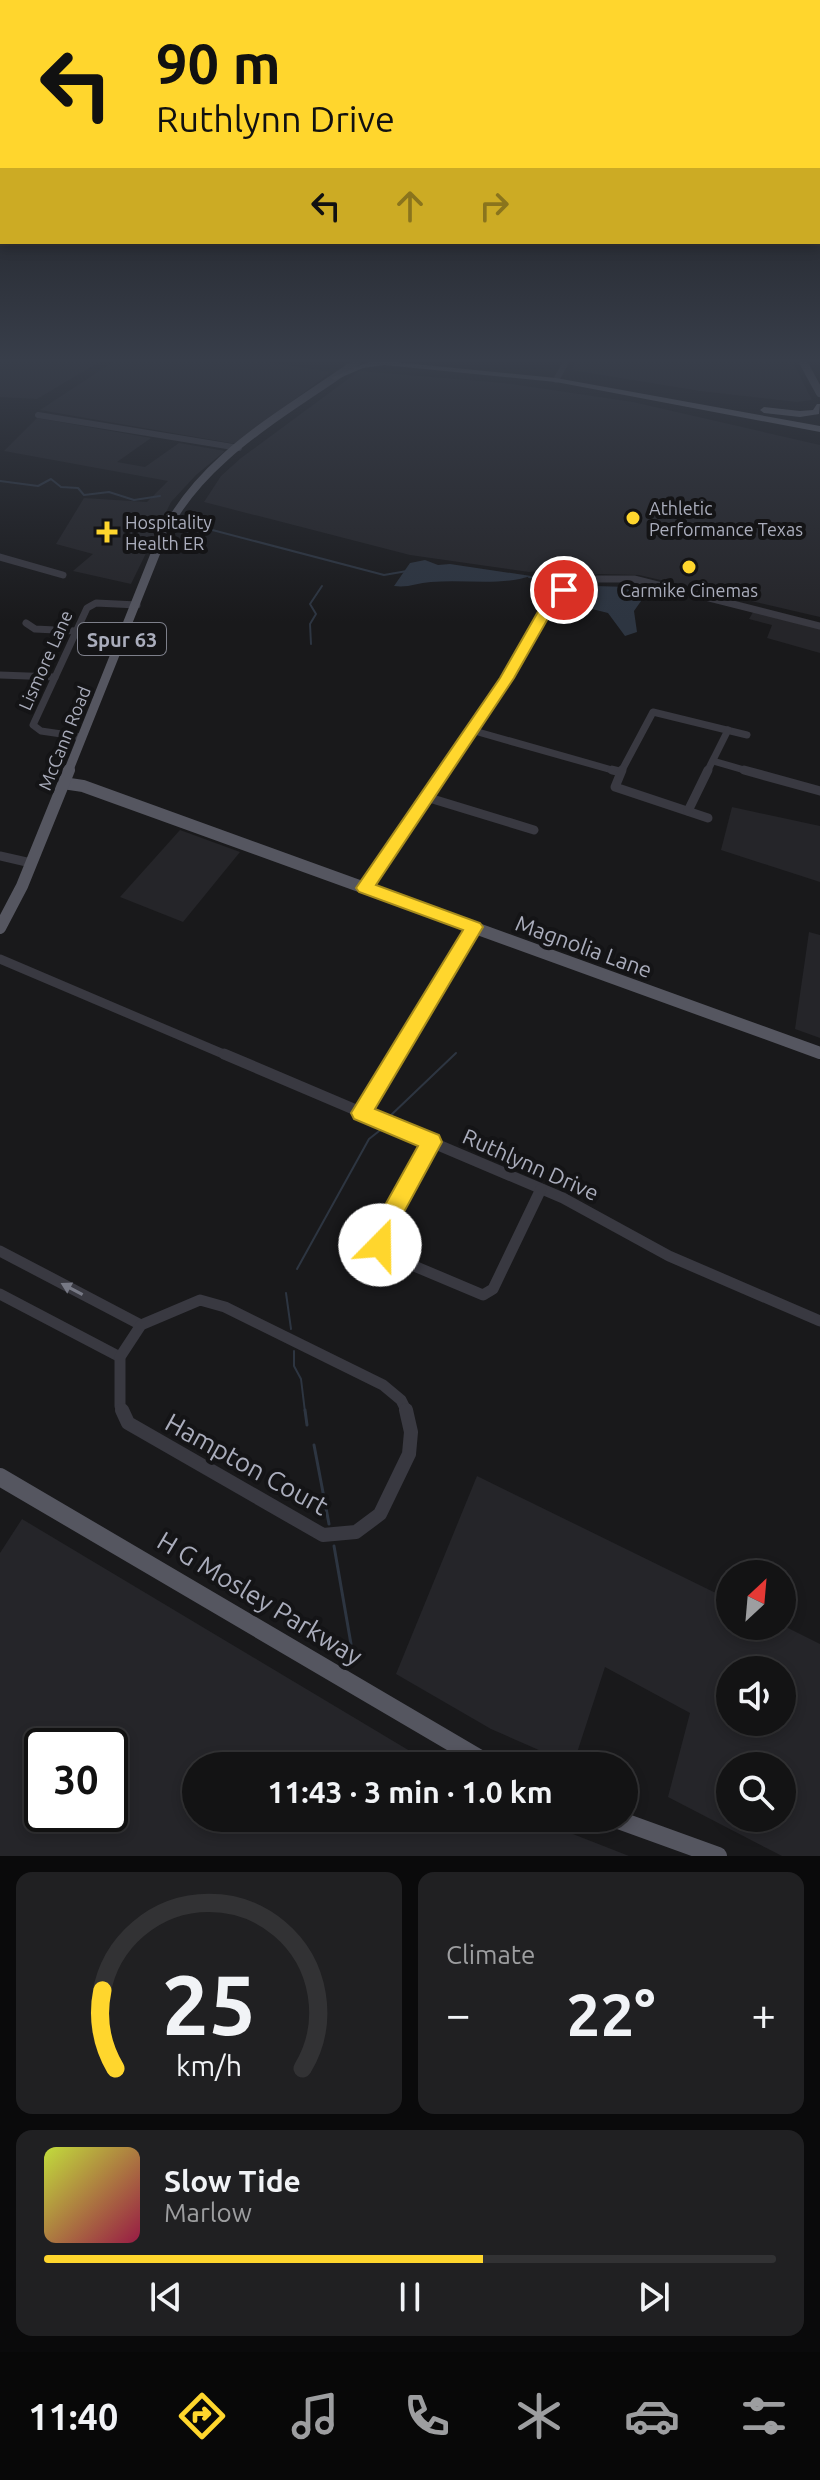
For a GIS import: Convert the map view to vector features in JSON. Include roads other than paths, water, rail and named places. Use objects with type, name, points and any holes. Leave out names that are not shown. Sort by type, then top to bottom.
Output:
[{"type":"main road","name":"McCann Road","points":[[0,928],[31,863],[175,514],[200,482],[238,449]]},
{"type":"main road","name":"Magnolia Lane","points":[[63,783],[96,791],[820,1053]]},
{"type":"main road","name":"H G Mosley Parkway","points":[[0,1477],[468,1752]]},
{"type":"main road","points":[[638,1827],[718,1856]]},
{"type":"street","points":[[0,557],[63,575]]},
{"type":"street","points":[[365,888],[522,655],[552,599],[578,583],[604,578],[634,579],[820,623]]},
{"type":"street","name":"Lismore Lane","points":[[82,737],[33,727],[76,631],[92,604],[137,605]]},
{"type":"street","points":[[26,623],[38,629],[76,631]]},
{"type":"street","points":[[0,675],[55,677]]},
{"type":"street","points":[[708,818],[616,788],[614,784],[653,712],[747,735]]},
{"type":"street","points":[[471,730],[620,772]]},
{"type":"street","points":[[688,811],[728,730]]},
{"type":"street","points":[[713,761],[820,791]]},
{"type":"street","points":[[426,797],[534,830]]},
{"type":"street","points":[[0,856],[31,863]]},
{"type":"street","points":[[361,1113],[474,927]]},
{"type":"street","name":"Ruthlynn Drive","points":[[0,959],[541,1189],[581,1207],[669,1256],[820,1321]]},
{"type":"street","points":[[431,1142],[381,1232],[380,1245],[388,1255],[468,1291],[483,1295],[493,1289],[541,1189]]},
{"type":"street","points":[[0,1251],[141,1325],[120,1357],[0,1294]]},
{"type":"street","name":"Hampton Court","points":[[120,1357],[122,1412],[138,1432],[323,1535],[356,1532],[375,1520],[384,1507],[407,1458],[411,1432],[404,1404],[389,1388],[209,1301],[192,1301],[141,1325]]},
{"type":"water","points":[[425,560],[438,565],[450,564],[531,576],[507,581],[444,581],[394,586],[410,563]]},
{"type":"water","points":[[594,586],[654,591],[646,594],[634,611],[637,632],[625,636],[608,613],[568,603],[567,597],[579,588]]},
{"type":"waterway","points":[[0,481],[38,486],[51,479],[61,487],[78,488],[84,495],[109,492],[134,500],[160,496]]},
{"type":"waterway","points":[[195,515],[194,520],[201,527],[384,575],[407,571]]},
{"type":"waterway","points":[[529,577],[543,580]]},
{"type":"waterway","points":[[311,644],[310,624],[316,614],[310,604],[322,586]]},
{"type":"waterway","points":[[389,1117],[456,1053]]},
{"type":"waterway","points":[[297,1269],[369,1139],[383,1128]]},
{"type":"waterway","points":[[286,1293],[291,1329]]},
{"type":"waterway","points":[[294,1351],[294,1366],[301,1379],[305,1412]]},
{"type":"waterway","points":[[305,1410],[307,1425]]},
{"type":"waterway","points":[[314,1445],[329,1524]]},
{"type":"waterway","points":[[334,1546],[351,1644]]},
{"type":"place","name":"Athletic Performance Texas","points":[[633,518]]},
{"type":"place","name":"Hospitality Health ER","points":[[107,532]]},
{"type":"place","name":"Carmike Cinemas","points":[[689,567]]}]
